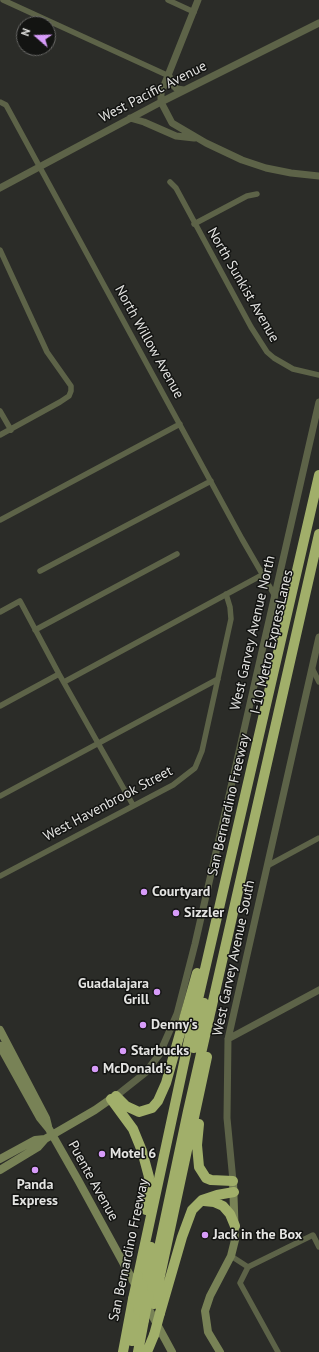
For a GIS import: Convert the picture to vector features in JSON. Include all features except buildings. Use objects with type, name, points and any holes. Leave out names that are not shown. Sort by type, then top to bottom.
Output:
[{"type":"highway","name":"San Bernardino Freeway","points":[[123,1352],[193,1021],[319,475]]},
{"type":"highway","name":"I-10 Metro ExpressLanes","points":[[130,1352],[167,1167],[319,502]]},
{"type":"highway","name":"I-10 Metro ExpressLanes","points":[[152,1300],[188,1111],[319,534]]},
{"type":"highway","points":[[146,1352],[152,1300],[319,566]]},
{"type":"highway","points":[[114,1097],[133,1111],[139,1112],[152,1108],[158,1102],[166,1083],[196,978],[209,924],[221,901]]},
{"type":"highway","points":[[210,1045],[198,1130],[197,1160],[206,1178],[219,1181],[233,1181]]},
{"type":"highway","points":[[114,1097],[138,1137],[149,1177],[138,1276]]},
{"type":"highway","points":[[138,1352],[149,1328],[160,1313],[184,1230],[192,1210],[202,1200],[217,1195],[234,1192]]},
{"type":"highway","points":[[202,1200],[214,1202],[223,1206],[230,1214],[236,1226]]},
{"type":"main road","name":"Puente Avenue","points":[[0,1030],[46,1118],[49,1134]]},
{"type":"main road","name":"Puente Avenue","points":[[0,1046],[172,1352]]},
{"type":"main road","points":[[0,1159],[49,1134],[114,1097]]},
{"type":"main road","points":[[0,1170],[38,1147],[49,1134]]},
{"type":"main road","name":"West Garvey Avenue South","points":[[220,1352],[208,1332],[205,1311],[210,1296],[231,1256],[235,1240],[236,1226],[233,1181]]},
{"type":"street","points":[[4,0],[15,2],[168,76],[177,89],[184,90]]},
{"type":"street","points":[[168,0],[194,12]]},
{"type":"street","points":[[198,0],[162,93],[161,102],[172,123],[198,139],[242,160],[266,168],[319,176]]},
{"type":"street","name":"West Pacific Avenue","points":[[0,188],[184,90],[319,23]]},
{"type":"street","name":"North Willow Avenue","points":[[0,102],[6,105],[262,575],[275,596]]},
{"type":"street","points":[[130,118],[144,122],[176,136],[198,139]]},
{"type":"street","name":"North Sunkist Avenue","points":[[170,182],[176,188],[194,224],[255,334],[267,352],[274,358],[293,368],[319,375]]},
{"type":"street","points":[[194,224],[247,196],[257,194]]},
{"type":"street","points":[[0,250],[47,352],[70,386],[71,391],[69,396],[60,402],[0,435]]},
{"type":"street","name":"West Garvey Avenue North","points":[[114,1097],[145,1073],[159,1055],[177,1014],[190,964],[319,402]]},
{"type":"street","points":[[0,410],[10,430]]},
{"type":"street","points":[[0,520],[180,424]]},
{"type":"street","points":[[40,571],[211,481]]},
{"type":"street","points":[[35,630],[177,554]]},
{"type":"street","points":[[64,682],[262,575]]},
{"type":"street","name":"West Havenbrook Street","points":[[0,876],[173,785],[194,768],[202,751],[231,619],[230,607],[226,594]]},
{"type":"street","points":[[0,612],[20,601],[97,743],[133,805]]},
{"type":"street","name":"West Garvey Avenue South","points":[[233,1181],[228,1118],[228,1039],[319,637]]},
{"type":"street","points":[[311,668],[319,682]]},
{"type":"street","points":[[0,706],[59,674]]},
{"type":"street","points":[[0,796],[218,679]]},
{"type":"street","points":[[267,866],[319,838]]},
{"type":"street","points":[[228,1039],[319,990]]},
{"type":"street","points":[[278,1352],[240,1283],[248,1267],[312,1235],[319,1247]]},
{"type":"street","points":[[231,1256],[248,1267]]},
{"type":"place","name":"Courtyard","points":[[144,892]]},
{"type":"place","name":"Sizzler","points":[[176,913]]},
{"type":"place","name":"Guadalajara Grill","points":[[157,992]]},
{"type":"place","name":"Denny's","points":[[143,1025]]},
{"type":"place","name":"Starbucks","points":[[123,1051]]},
{"type":"place","name":"McDonald's","points":[[95,1069]]},
{"type":"place","name":"Motel 6","points":[[102,1154]]},
{"type":"place","name":"Panda Express","points":[[35,1170]]},
{"type":"place","name":"Jack in the Box","points":[[205,1235]]}]
